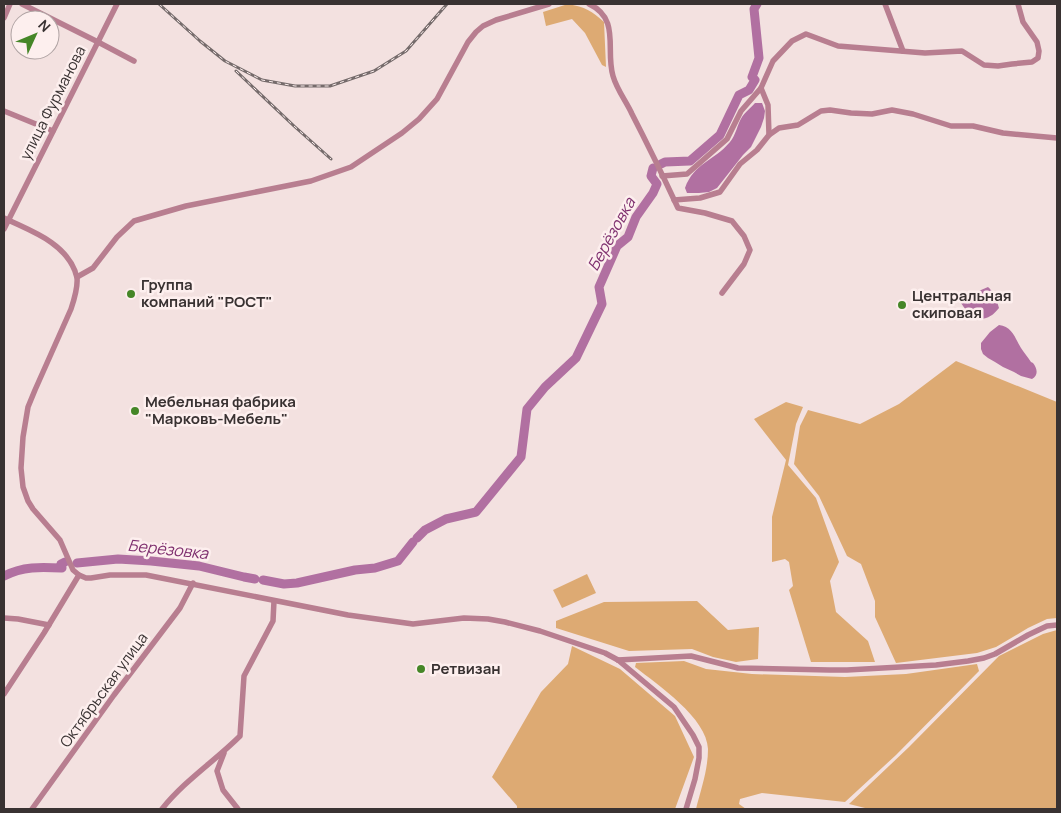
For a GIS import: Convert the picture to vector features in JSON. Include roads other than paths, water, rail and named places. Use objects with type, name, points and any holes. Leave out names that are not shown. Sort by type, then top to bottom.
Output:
[{"type":"street","points":[[4,18],[10,4]]},
{"type":"street","points":[[22,4],[134,61]]},
{"type":"street","name":"улица Фурманова","points":[[4,229],[6,219],[118,4]]},
{"type":"street","points":[[77,278],[93,268],[117,237],[134,221],[186,206],[311,181],[351,166],[420,119],[437,98],[468,42],[483,26],[538,6],[549,4]]},
{"type":"street","points":[[589,4],[602,12],[609,23],[612,74],[678,208],[732,221],[744,236],[750,250],[744,264],[722,293]]},
{"type":"street","points":[[885,4],[903,51]]},
{"type":"street","points":[[662,176],[687,174],[727,139],[741,111],[761,88],[773,61],[792,41],[806,34],[838,46],[924,54],[962,51],[984,65],[998,66],[1032,62],[1038,58],[1037,42],[1023,22],[1018,4]]},
{"type":"street","points":[[761,88],[768,105],[769,135]]},
{"type":"street","points":[[4,110],[53,131]]},
{"type":"street","points":[[674,200],[700,198],[720,192],[740,164],[757,150],[769,135],[779,128],[798,125],[821,111],[830,110],[872,114],[892,110],[913,114],[951,126],[973,126],[1003,134],[1057,138]]},
{"type":"street","points":[[6,219],[36,233],[60,248],[72,263],[77,278],[72,309],[28,407],[23,437],[21,468],[24,487],[32,509],[60,540],[73,570],[79,575],[91,578],[146,574],[348,615],[413,624],[464,618],[488,619],[540,630],[605,653],[618,660],[674,707],[693,735],[698,747],[699,758],[695,780],[686,809]]},
{"type":"street","points":[[4,694],[79,575]]},
{"type":"street","name":"Октябрьская улица","points":[[32,809],[114,695],[180,608],[193,583]]},
{"type":"street","points":[[162,809],[168,801],[240,736],[244,676],[273,621],[274,601]]},
{"type":"street","points":[[4,618],[49,625]]},
{"type":"street","points":[[618,660],[692,656],[738,668],[829,670],[936,665],[984,658],[1047,626],[1057,624]]},
{"type":"street","points":[[224,751],[217,772],[223,790],[238,809]]},
{"type":"waterway","name":"Берёзовка","points":[[661,164],[665,162],[690,161],[720,135],[739,95],[749,90],[755,80],[752,77],[759,58],[754,9],[757,4]]},
{"type":"waterway","name":"Берёзовка","points":[[417,538],[425,530],[446,519],[476,512],[521,457],[527,409],[545,387],[576,358],[602,304],[599,287],[617,246],[628,237],[636,217],[657,184],[651,176],[653,168]]},
{"type":"waterway","name":"Берёзовка","points":[[263,580],[284,584],[297,583],[355,570],[375,568],[398,561],[413,542]]},
{"type":"waterway","name":"Берёзовка","points":[[77,563],[118,559],[151,561],[199,566],[255,579]]},
{"type":"waterway","name":"Берёзовка","points":[[4,576],[25,569],[39,567],[62,568],[61,564],[65,562]]},
{"type":"railway","points":[[159,4],[225,61],[262,80],[295,86],[330,86],[374,71],[406,51],[447,4]]},
{"type":"railway","points":[[236,71],[331,159]]},
{"type":"place","name":"Группа компаний \"РОСТ\"","points":[[131,294]]},
{"type":"place","name":"Центральная скиповая","points":[[902,305]]},
{"type":"place","name":"Мебельная фабрика \"Марковъ-Мебель\"","points":[[135,411]]},
{"type":"place","name":"Ретвизан","points":[[421,669]]}]
